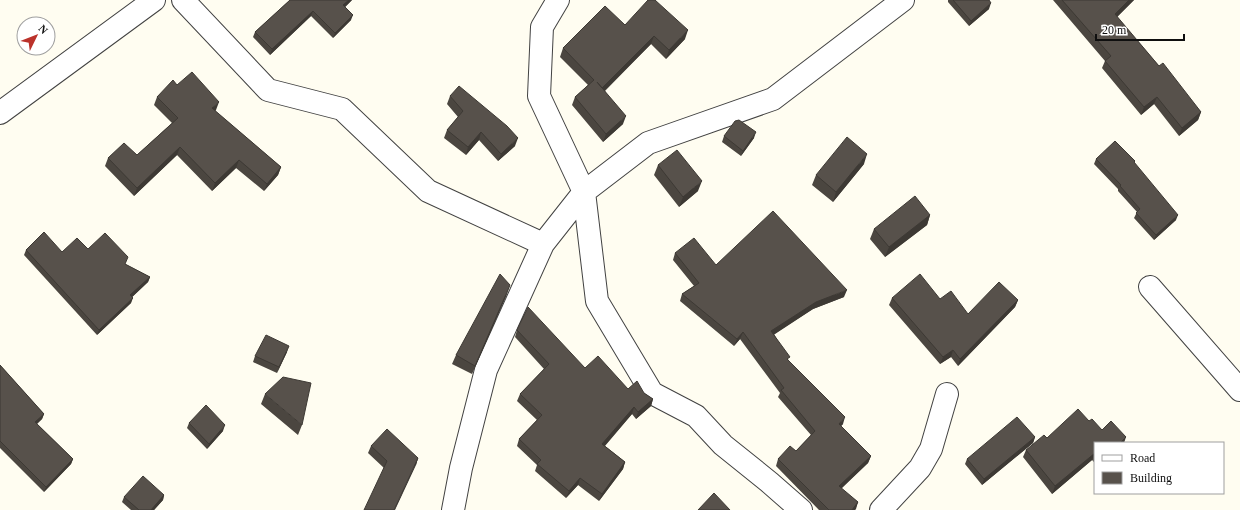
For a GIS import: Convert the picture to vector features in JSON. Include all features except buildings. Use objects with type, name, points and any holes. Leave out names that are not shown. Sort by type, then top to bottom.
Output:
[{"type":"street","points":[[0,113],[154,0]]},
{"type":"street","points":[[183,0],[268,90],[342,109],[428,191],[543,244]]},
{"type":"street","points":[[558,0],[542,27],[539,96],[584,192],[597,300],[652,393],[696,416],[723,445],[770,482],[801,510]]},
{"type":"street","points":[[453,510],[461,468],[486,370],[543,244],[584,192],[648,143],[773,99],[903,0]]},
{"type":"street","points":[[1150,287],[1240,390]]},
{"type":"street","points":[[882,510],[920,468],[932,448],[947,394]]}]
